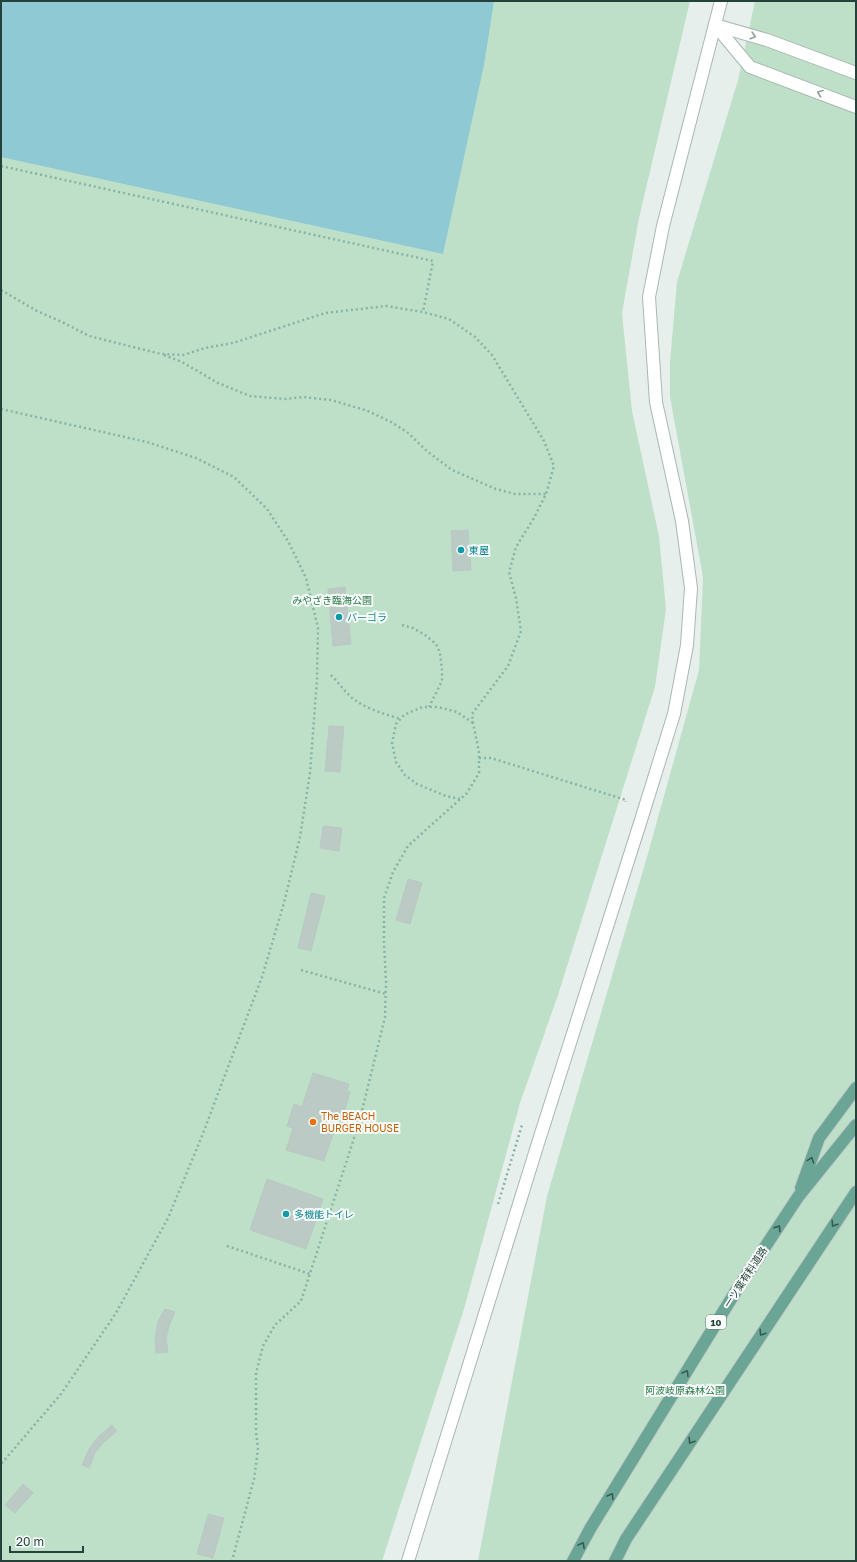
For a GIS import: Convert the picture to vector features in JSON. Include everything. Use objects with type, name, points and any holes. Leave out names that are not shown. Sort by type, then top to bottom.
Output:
[{"type":"main road","points":[[798,1197],[819,1138],[856,1088]]},
{"type":"main road","name":"一ツ葉有料道路","points":[[573,1561],[590,1529],[736,1291],[798,1197],[856,1125]]},
{"type":"main road","points":[[615,1561],[626,1539],[856,1192]]},
{"type":"main road","points":[[847,1205],[856,1197]]},
{"type":"street","points":[[408,1561],[539,1140],[642,820],[674,714],[687,645],[691,588],[682,521],[656,402],[649,297],[662,226],[721,1]]},
{"type":"street","points":[[715,25],[766,40],[856,73]]},
{"type":"street","points":[[715,25],[750,67],[856,107]]},
{"type":"path","points":[[1,166],[433,261],[423,312]]},
{"type":"path","points":[[1,290],[37,311],[89,336],[161,354],[182,362],[218,383],[250,396],[285,400],[303,397],[324,399],[368,411],[407,432],[428,452],[452,470],[496,489],[516,494],[546,494]]},
{"type":"path","points":[[161,354],[183,355],[205,348],[240,341],[325,314],[386,306],[423,312],[449,319],[475,337],[492,355],[544,441],[554,466],[546,494],[534,518],[516,547],[509,572],[516,598],[521,631],[508,666],[472,714],[479,752],[479,773],[467,793],[408,846],[393,872],[384,898],[385,1017],[359,1123],[301,1301],[275,1325],[263,1346],[256,1373],[256,1432],[258,1450],[254,1479],[232,1561]]},
{"type":"path","points":[[1,409],[147,442],[196,458],[234,477],[267,509],[288,541],[306,578],[318,628],[317,679],[310,772],[300,837],[284,903],[262,977],[208,1122],[168,1218],[116,1313],[61,1394],[1,1464]]},
{"type":"path","points":[[402,625],[413,628],[425,635],[436,644],[440,653],[442,681],[429,707]]},
{"type":"path","points":[[331,675],[356,701],[378,712],[401,719]]},
{"type":"path","points":[[461,799],[446,796],[422,787],[405,775],[396,762],[392,743],[396,724],[404,715],[422,707],[438,707],[457,712],[473,723]]},
{"type":"path","points":[[479,758],[491,758],[626,800]]},
{"type":"path","points":[[301,970],[386,994]]},
{"type":"path","points":[[226,1246],[310,1274]]},
{"type":"green space","name":"みやざき臨海公園","points":[[1,1],[690,1],[639,218],[622,313],[632,411],[659,536],[666,609],[655,687],[558,995],[520,1103],[464,1309],[382,1561],[1,1561]]},
{"type":"green space","name":"阿波岐原森林公園","points":[[755,1],[856,1],[856,1561],[478,1561],[547,1196],[647,857],[699,670],[703,577],[670,397],[670,362],[677,282],[738,80]]},
{"type":"water","points":[[1,1],[494,1],[484,65],[443,254],[1,157]]},
{"type":"building","name":"東屋","points":[[468,530],[471,570],[453,571],[451,531]]},
{"type":"building","name":"パーゴラ","points":[[345,587],[351,644],[333,646],[328,589]]},
{"type":"building","points":[[329,726],[344,727],[340,772],[325,771]]},
{"type":"building","points":[[323,826],[342,828],[339,851],[320,848]]},
{"type":"building","points":[[408,879],[422,883],[410,924],[396,920]]},
{"type":"building","points":[[311,893],[325,896],[311,951],[298,948]]},
{"type":"building","name":"The BEACH BURGER HOUSE","points":[[313,1073],[349,1084],[347,1091],[350,1092],[343,1117],[339,1116],[324,1161],[286,1150],[293,1128],[287,1126],[294,1104],[302,1107]]},
{"type":"building","name":"多機能トイレ","points":[[267,1179],[323,1199],[306,1249],[250,1230]]},
{"type":"building","points":[[165,1309],[175,1312],[166,1338],[168,1352],[156,1353],[155,1339],[158,1321]]},
{"type":"building","points":[[112,1425],[117,1431],[104,1442],[95,1453],[89,1468],[82,1465],[89,1449],[99,1436]]},
{"type":"building","points":[[23,1484],[33,1493],[15,1513],[5,1505]]},
{"type":"building","points":[[208,1514],[224,1518],[213,1558],[197,1554]]},
{"type":"place","name":"東屋","points":[[461,550]]},
{"type":"place","name":"パーゴラ","points":[[339,617]]},
{"type":"place","name":"The BEACH BURGER HOUSE","points":[[313,1122]]},
{"type":"place","name":"多機能トイレ","points":[[286,1214]]}]
